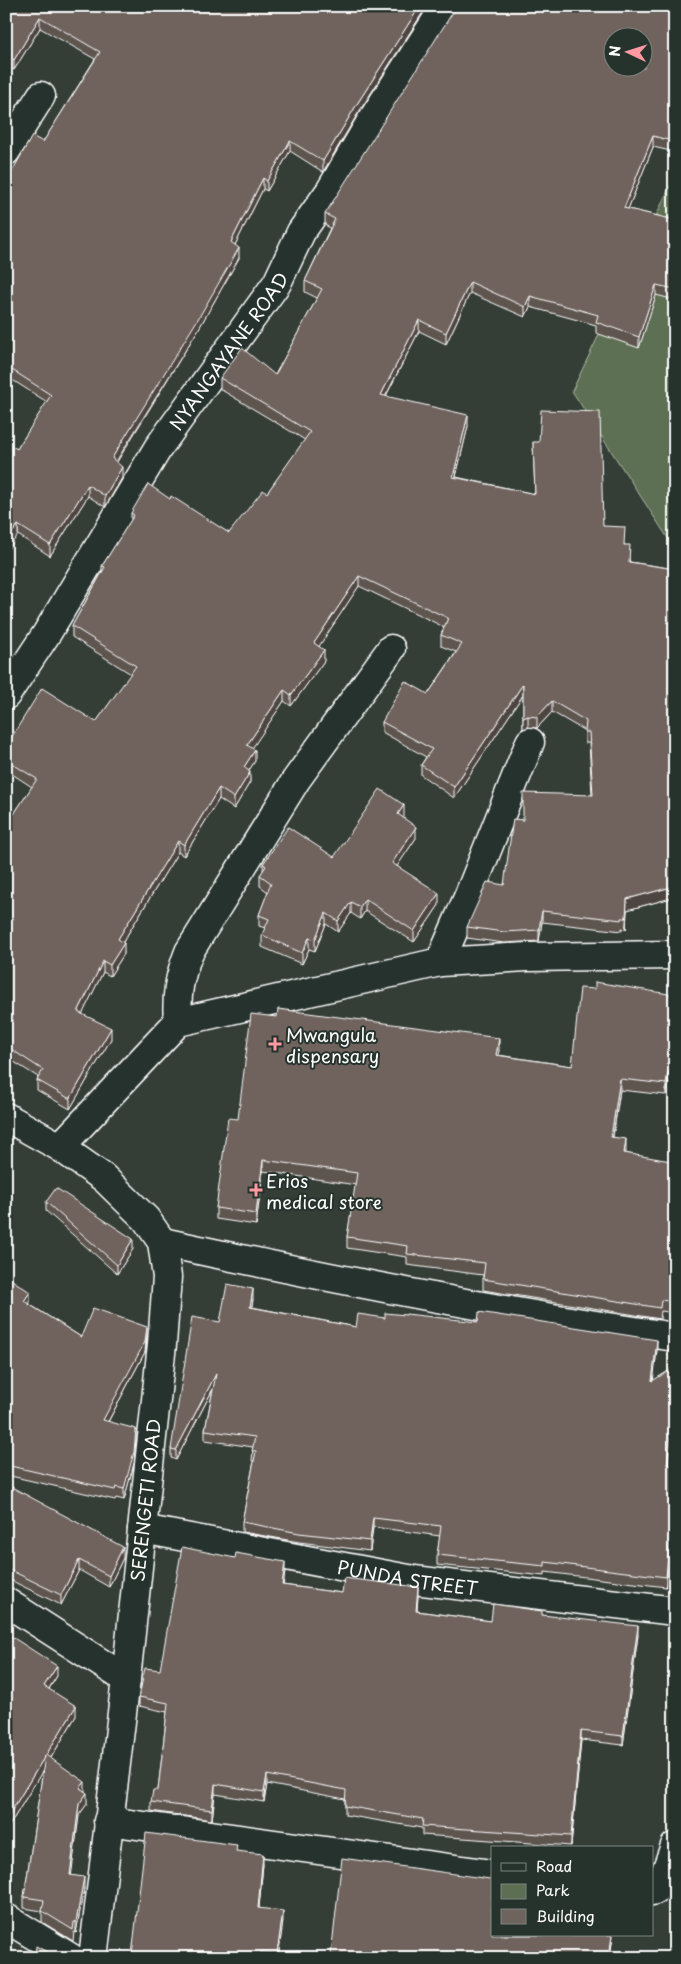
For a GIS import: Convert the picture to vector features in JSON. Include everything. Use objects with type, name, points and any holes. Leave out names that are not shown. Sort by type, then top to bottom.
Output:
[{"type":"street","name":"NYANGAYANE ROAD","points":[[6,695],[47,633],[158,448],[277,283],[301,232],[330,191],[370,123],[439,16],[450,6]]},
{"type":"street","points":[[6,151],[41,96]]},
{"type":"street","points":[[178,1022],[176,998],[180,974],[189,952],[296,780],[391,649]]},
{"type":"street","points":[[440,962],[530,742]]},
{"type":"street","points":[[60,1147],[178,1022],[440,962],[527,957],[675,956]]},
{"type":"street","name":"SERENGETI ROAD","points":[[6,1117],[60,1147],[104,1178],[146,1219],[162,1242],[167,1277],[162,1344],[126,1679],[93,1958]]},
{"type":"street","points":[[162,1242],[381,1289],[589,1325],[675,1337]]},
{"type":"street","name":"PUNDA STREET","points":[[142,1529],[414,1580],[675,1611]]},
{"type":"street","points":[[6,1602],[126,1679]]},
{"type":"street","points":[[108,1821],[491,1874]]},
{"type":"street","points":[[654,1890],[665,1874],[675,1846]]},
{"type":"street","points":[[6,1918],[71,1958]]},
{"type":"green space","points":[[675,176],[675,549],[572,391]]},
{"type":"building","points":[[6,6],[420,6],[323,161],[290,141],[267,181],[263,178],[231,242],[239,248],[198,319],[112,458],[122,467],[105,496],[88,485],[50,545],[18,525],[6,541],[6,442],[17,449],[51,395],[6,366],[6,182],[32,136],[43,142],[100,52],[40,17],[14,60],[6,55]]},
{"type":"building","points":[[459,6],[675,6],[675,142],[653,136],[624,208],[675,220],[675,289],[656,285],[639,337],[596,322],[598,315],[530,296],[525,307],[470,282],[446,333],[419,320],[381,395],[468,415],[453,477],[535,494],[533,442],[539,442],[541,410],[600,412],[603,526],[625,527],[624,545],[630,545],[629,562],[675,569],[675,886],[627,899],[626,918],[622,918],[622,920],[542,911],[539,930],[504,932],[467,927],[487,882],[504,885],[513,819],[523,820],[523,793],[593,795],[589,732],[585,732],[586,721],[552,701],[537,717],[528,716],[523,718],[523,684],[454,787],[421,765],[432,749],[382,722],[405,681],[428,694],[462,644],[441,635],[448,618],[359,576],[314,643],[324,650],[291,695],[284,690],[247,745],[255,750],[244,767],[250,772],[234,798],[219,788],[184,845],[178,841],[118,939],[124,943],[110,965],[103,961],[78,1012],[111,1028],[70,1099],[37,1080],[43,1070],[6,1046],[6,826],[37,779],[6,760],[6,746],[42,688],[96,722],[136,666],[72,626],[105,567],[102,566],[134,515],[131,513],[148,484],[170,499],[171,496],[229,533],[263,490],[267,493],[310,432],[220,378],[242,348],[275,375],[322,289],[305,281],[335,219],[325,214],[451,15]]},
{"type":"building","points":[[380,789],[404,805],[398,814],[416,827],[392,863],[439,893],[414,931],[365,899],[360,907],[351,902],[338,921],[326,913],[315,940],[309,938],[302,953],[262,935],[269,919],[259,915],[271,883],[260,875],[266,866],[263,864],[288,827],[334,857]]},
{"type":"building","points":[[595,982],[675,995],[675,1072],[668,1072],[666,1084],[620,1079],[611,1137],[626,1139],[624,1153],[671,1161],[671,1164],[675,1165],[675,1302],[661,1300],[660,1308],[483,1279],[485,1263],[407,1254],[408,1246],[347,1237],[357,1173],[263,1160],[256,1214],[216,1208],[228,1118],[238,1119],[251,1014],[277,1017],[278,1009],[499,1038],[496,1055],[572,1066],[580,988],[595,989]]},
{"type":"building","points":[[56,1188],[133,1239],[117,1265],[46,1202]]},
{"type":"building","points":[[6,1276],[30,1292],[24,1301],[81,1337],[93,1308],[147,1327],[145,1342],[103,1420],[136,1429],[134,1452],[124,1489],[116,1487],[115,1490],[6,1465]]},
{"type":"building","points":[[227,1284],[253,1289],[250,1307],[356,1327],[358,1314],[385,1318],[385,1313],[406,1314],[478,1322],[479,1312],[657,1340],[652,1381],[675,1367],[675,1388],[667,1465],[675,1466],[675,1485],[666,1577],[545,1562],[545,1566],[437,1555],[441,1526],[373,1518],[370,1541],[299,1533],[242,1522],[256,1451],[252,1451],[255,1437],[205,1430],[216,1374],[176,1450],[171,1449],[192,1317],[220,1322]]},
{"type":"building","points":[[6,1484],[123,1547],[109,1576],[79,1560],[61,1595],[6,1568]]},
{"type":"building","points":[[182,1547],[235,1558],[236,1553],[285,1562],[282,1585],[342,1593],[344,1578],[418,1587],[416,1611],[491,1621],[493,1604],[542,1611],[542,1615],[638,1626],[623,1736],[581,1731],[571,1836],[422,1826],[423,1819],[345,1806],[346,1790],[267,1775],[264,1792],[215,1784],[212,1810],[151,1802],[153,1790],[158,1790],[168,1703],[139,1697],[145,1668],[160,1670]]},
{"type":"building","points":[[6,1633],[57,1666],[44,1686],[76,1706],[46,1755],[85,1782],[80,1788],[87,1793],[79,1804],[70,1875],[84,1877],[73,1930],[42,1911],[44,1900],[24,1897],[45,1756],[6,1820]]},
{"type":"building","points":[[146,1833],[237,1845],[236,1851],[263,1854],[258,1908],[283,1911],[277,1953],[261,1952],[261,1958],[130,1958],[130,1955],[132,1955]]},
{"type":"building","points":[[342,1858],[491,1878],[491,1936],[612,1936],[609,1958],[468,1958],[447,1955],[446,1958],[368,1958],[331,1955]]},
{"type":"building","points":[[36,1946],[58,1958],[35,1958]]},
{"type":"place","name":"Mwangula dispensary","points":[[275,1044]]},
{"type":"place","name":"Erios medical store","points":[[256,1190]]}]
